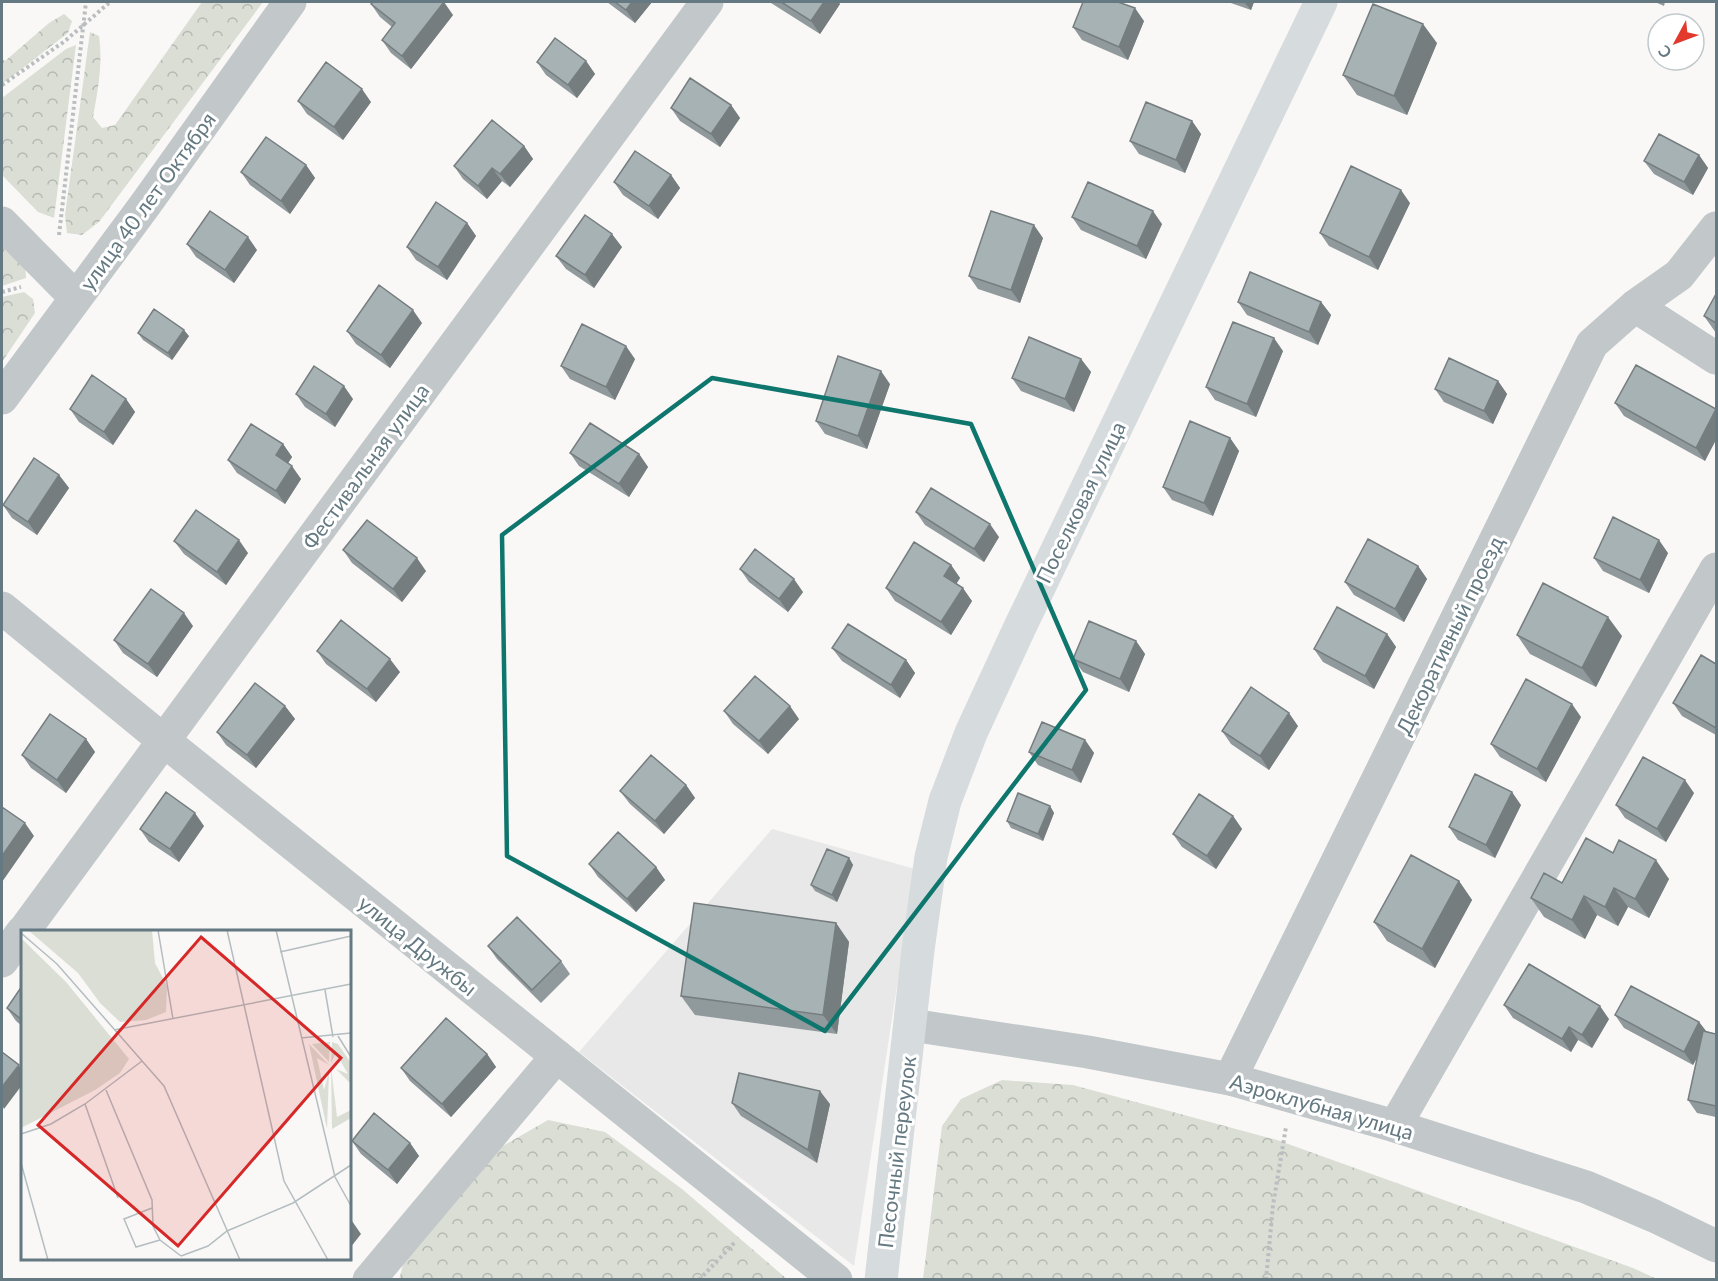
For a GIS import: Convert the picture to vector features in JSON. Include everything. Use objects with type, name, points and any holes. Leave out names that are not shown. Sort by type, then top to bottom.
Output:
[{"type":"main road","name":"Поселковая улица","points":[[911,1025],[918,951],[932,857],[945,801],[972,733],[1020,627],[1321,2]]},
{"type":"main road","name":"Песочный переулок","points":[[881,1280],[911,1025]]},
{"type":"street","name":"улица 40 лет Октября","points":[[2,399],[66,288],[145,206],[290,2]]},
{"type":"street","name":"Фестивальная улица","points":[[24,930],[707,2]]},
{"type":"street","points":[[2,223],[66,288]]},
{"type":"street","name":"Декоративный проезд","points":[[1230,1079],[1592,344],[1635,306],[1679,275],[1716,228]]},
{"type":"street","points":[[1635,306],[1716,358]]},
{"type":"street","points":[[1395,1126],[1716,569]]},
{"type":"street","name":"улица Дружбы","points":[[2,608],[836,1280]]},
{"type":"street","name":"Фестивальная улица","points":[[2,961],[21,935]]},
{"type":"street","name":"Аэроклубная улица","points":[[911,1025],[1088,1052],[1230,1079],[1395,1126],[1586,1187],[1716,1246]]},
{"type":"street","points":[[369,1280],[557,1056]]},
{"type":"path","points":[[66,288],[59,222],[86,2]]},
{"type":"path","points":[[2,86],[65,41],[110,2]]},
{"type":"path","points":[[1266,1280],[1273,1205],[1291,1097]]},
{"type":"path","points":[[699,1280],[760,1217]]},
{"type":"highlighted area","points":[[712,378],[971,424],[1086,690],[825,1031],[507,856],[502,535]]},
{"type":"shaded area","points":[[772,829],[915,869],[854,1266],[579,1052]]},
{"type":"green space","points":[[202,2],[263,2],[99,222],[82,235],[67,233],[65,215],[90,32],[99,36],[100,66],[93,117],[102,128],[115,125]]},
{"type":"green space","points":[[64,14],[72,21],[68,33],[2,84],[2,59],[5,61],[49,23]]},
{"type":"green space","points":[[76,45],[54,218],[38,212],[2,175],[2,98],[66,49]]},
{"type":"green space","points":[[2,233],[25,263],[26,278],[2,286]]},
{"type":"green space","points":[[24,292],[33,299],[35,313],[2,362],[2,297]]},
{"type":"green space","points":[[1002,1080],[1073,1085],[1277,1140],[1633,1268],[1657,1279],[923,1279],[942,1126],[961,1099]]},
{"type":"green space","points":[[548,1120],[605,1132],[682,1189],[787,1279],[399,1280],[411,1234],[501,1147]]},
{"type":"building","points":[[373,2],[444,2],[402,56],[382,40],[395,23],[371,4]]},
{"type":"building","points":[[615,2],[632,2],[626,10]]},
{"type":"building","points":[[781,2],[824,2],[811,21]]},
{"type":"building","points":[[1083,2],[1118,2],[1135,8],[1119,47],[1073,27]]},
{"type":"building","points":[[1373,4],[1423,24],[1394,96],[1343,75]]},
{"type":"building","points":[[555,38],[586,61],[568,85],[537,62]]},
{"type":"building","points":[[326,62],[362,89],[334,127],[298,101]]},
{"type":"building","points":[[690,78],[731,105],[711,134],[671,108]]},
{"type":"building","points":[[1146,102],[1192,121],[1176,160],[1130,141]]},
{"type":"building","points":[[492,120],[524,146],[500,174],[492,168],[478,186],[454,166]]},
{"type":"building","points":[[1659,134],[1699,155],[1684,182],[1644,161]]},
{"type":"building","points":[[266,137],[306,165],[281,201],[241,172]]},
{"type":"building","points":[[635,151],[671,175],[649,206],[614,182]]},
{"type":"building","points":[[1351,166],[1401,190],[1369,257],[1320,233]]},
{"type":"building","points":[[1088,182],[1153,211],[1137,246],[1072,217]]},
{"type":"building","points":[[436,202],[467,223],[438,267],[407,247]]},
{"type":"building","points":[[210,211],[248,237],[225,270],[187,244]]},
{"type":"building","points":[[991,211],[1034,225],[1011,290],[969,276]]},
{"type":"building","points":[[585,215],[612,234],[585,275],[556,256]]},
{"type":"building","points":[[1250,272],[1321,302],[1309,332],[1238,302]]},
{"type":"building","points":[[379,285],[413,310],[381,355],[347,331]]},
{"type":"building","points":[[1716,294],[1716,323],[1704,316]]},
{"type":"building","points":[[154,309],[184,330],[168,353],[138,333]]},
{"type":"building","points":[[1233,322],[1274,338],[1247,404],[1206,387]]},
{"type":"building","points":[[582,324],[626,346],[606,387],[561,366]]},
{"type":"building","points":[[1029,337],[1081,359],[1065,399],[1012,378]]},
{"type":"building","points":[[838,356],[881,371],[858,436],[816,421]]},
{"type":"building","points":[[1449,358],[1498,381],[1484,411],[1435,389]]},
{"type":"building","points":[[1636,365],[1716,409],[1696,448],[1615,403]]},
{"type":"building","points":[[314,366],[344,386],[326,414],[296,394]]},
{"type":"building","points":[[92,375],[126,399],[104,432],[70,409]]},
{"type":"building","points":[[1190,421],[1230,438],[1204,503],[1163,487]]},
{"type":"building","points":[[590,423],[639,454],[619,484],[570,453]]},
{"type":"building","points":[[251,424],[283,444],[276,455],[292,466],[276,491],[228,460]]},
{"type":"building","points":[[34,458],[59,475],[28,522],[3,505]]},
{"type":"building","points":[[931,488],[990,524],[974,549],[916,512]]},
{"type":"building","points":[[196,510],[239,540],[217,572],[174,541]]},
{"type":"building","points":[[1613,517],[1659,540],[1640,580],[1594,558]]},
{"type":"building","points":[[367,520],[417,558],[393,589],[343,550]]},
{"type":"building","points":[[1368,539],[1418,566],[1395,609],[1345,582]]},
{"type":"building","points":[[914,542],[951,565],[944,576],[963,588],[941,622],[886,588]]},
{"type":"building","points":[[755,549],[794,579],[779,599],[740,569]]},
{"type":"building","points":[[1543,583],[1608,617],[1582,668],[1517,635]]},
{"type":"building","points":[[151,589],[184,613],[148,664],[114,640]]},
{"type":"building","points":[[1337,607],[1387,634],[1365,676],[1314,649]]},
{"type":"building","points":[[341,620],[390,659],[367,689],[317,651]]},
{"type":"building","points":[[1089,621],[1136,641],[1120,679],[1073,659]]},
{"type":"building","points":[[848,624],[906,660],[891,685],[832,648]]},
{"type":"building","points":[[1701,655],[1716,664],[1716,728],[1673,703]]},
{"type":"building","points":[[755,676],[790,706],[759,741],[724,711]]},
{"type":"building","points":[[1526,679],[1572,704],[1537,769],[1491,744]]},
{"type":"building","points":[[255,683],[285,706],[247,755],[217,732]]},
{"type":"building","points":[[1251,687],[1289,713],[1260,756],[1222,731]]},
{"type":"building","points":[[50,714],[86,739],[57,780],[22,755]]},
{"type":"building","points":[[1042,722],[1085,740],[1072,770],[1029,752]]},
{"type":"building","points":[[651,755],[686,785],[655,821],[620,791]]},
{"type":"building","points":[[1643,757],[1685,780],[1657,829],[1616,805]]},
{"type":"building","points":[[1475,774],[1512,792],[1486,845],[1449,827]]},
{"type":"building","points":[[166,792],[195,813],[170,849],[140,829]]},
{"type":"building","points":[[1018,793],[1050,806],[1038,834],[1007,821]]},
{"type":"building","points":[[1199,794],[1233,816],[1207,856],[1173,834]]},
{"type":"building","points":[[2,807],[25,823],[2,856]]},
{"type":"building","points":[[618,832],[656,867],[627,899],[589,864]]},
{"type":"building","points":[[1586,838],[1613,853],[1619,840],[1656,860],[1635,899],[1614,888],[1605,907],[1584,896],[1572,920],[1531,898],[1544,873],[1562,883]]},
{"type":"building","points":[[827,849],[849,858],[832,895],[811,885]]},
{"type":"building","points":[[1411,855],[1459,881],[1422,949],[1374,922]]},
{"type":"building","points":[[694,903],[836,923],[823,1015],[681,996]]},
{"type":"building","points":[[517,917],[561,961],[532,990],[488,946]]},
{"type":"building","points":[[1529,964],[1600,1006],[1582,1035],[1569,1027],[1562,1039],[1504,1005]]},
{"type":"building","points":[[1631,986],[1699,1022],[1684,1052],[1615,1015]]},
{"type":"building","points":[[21,987],[21,1019],[7,1008]]},
{"type":"building","points":[[446,1018],[487,1054],[442,1104],[401,1068]]},
{"type":"building","points":[[1703,1031],[1716,1034],[1716,1106],[1688,1100]]},
{"type":"building","points":[[2,1052],[19,1065],[2,1087]]},
{"type":"building","points":[[739,1073],[820,1091],[808,1150],[732,1103]]},
{"type":"building","points":[[374,1113],[410,1143],[388,1170],[352,1141]]}]
